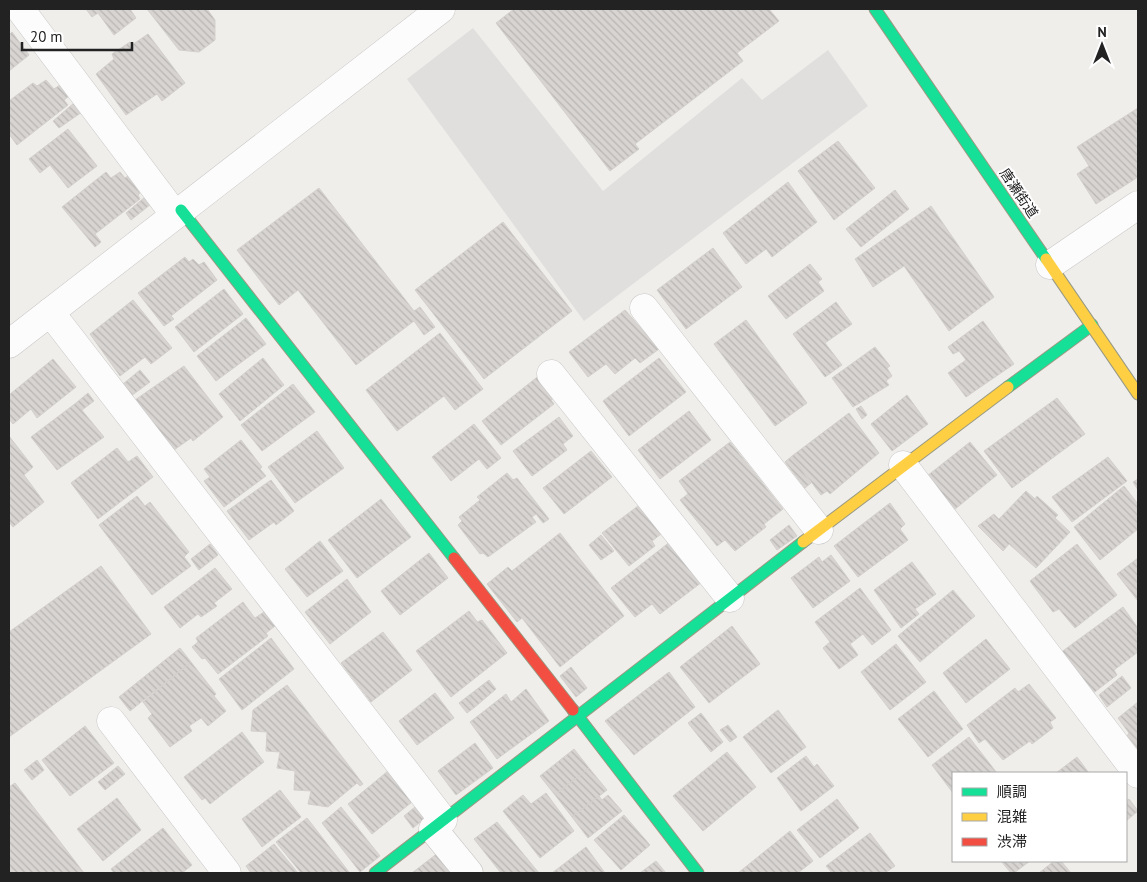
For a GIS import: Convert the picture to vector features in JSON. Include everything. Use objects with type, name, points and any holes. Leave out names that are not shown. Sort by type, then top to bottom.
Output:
[{"type":"street","points":[[20,9],[178,213],[578,716],[698,873]]},
{"type":"street","points":[[9,344],[440,9]]},
{"type":"street","name":"唐瀬街道","points":[[874,9],[1138,394]]},
{"type":"street","points":[[1050,265],[1138,205]]},
{"type":"street","points":[[644,308],[819,530]]},
{"type":"street","points":[[50,312],[438,825],[469,873]]},
{"type":"street","points":[[375,873],[904,465],[1092,326]]},
{"type":"street","points":[[551,374],[730,598]]},
{"type":"street","points":[[904,465],[1138,774]]},
{"type":"street","points":[[111,721],[227,873]]},
{"type":"shaded area","points":[[473,28],[603,191],[742,78],[762,100],[828,50],[868,106],[584,321],[407,79]]},
{"type":"building","points":[[86,9],[130,9],[136,18],[114,35],[98,13],[92,17]]},
{"type":"building","points":[[147,9],[207,9],[215,20],[215,40],[199,52],[179,50]]},
{"type":"building","points":[[514,9],[769,9],[779,21],[737,53],[743,61],[635,144],[639,149],[610,171],[496,23]]},
{"type":"building","points":[[12,32],[29,55],[9,71],[9,35]]},
{"type":"building","points":[[148,34],[185,83],[162,101],[157,94],[126,115],[96,74],[114,59],[112,54],[130,42],[132,45]]},
{"type":"building","points":[[46,80],[54,89],[60,85],[69,96],[64,100],[68,105],[17,145],[9,134],[9,101],[33,83],[37,86]]},
{"type":"building","points":[[74,103],[82,112],[59,128],[53,121]]},
{"type":"building","points":[[1138,108],[1138,177],[1096,204],[1077,174],[1089,166],[1077,147]]},
{"type":"building","points":[[68,129],[97,166],[68,188],[50,165],[40,173],[29,159]]},
{"type":"building","points":[[838,141],[875,188],[834,220],[798,171]]},
{"type":"building","points":[[106,172],[111,178],[120,172],[125,178],[128,176],[140,193],[138,195],[140,199],[95,234],[101,242],[95,247],[62,207]]},
{"type":"building","points":[[788,182],[817,222],[772,257],[766,249],[746,264],[723,233]]},
{"type":"building","points":[[319,188],[414,311],[420,307],[435,327],[424,335],[414,321],[356,365],[298,290],[279,305],[237,250]]},
{"type":"building","points":[[895,190],[909,209],[861,247],[846,229]]},
{"type":"building","points":[[145,197],[151,204],[131,220],[126,213]]},
{"type":"building","points":[[931,206],[994,297],[949,331],[904,266],[873,287],[855,259]]},
{"type":"building","points":[[503,222],[572,311],[484,379],[415,290]]},
{"type":"building","points":[[713,248],[742,287],[686,329],[657,290]]},
{"type":"building","points":[[185,257],[189,262],[193,259],[199,265],[204,262],[217,280],[171,316],[174,319],[164,326],[138,293]]},
{"type":"building","points":[[810,264],[822,279],[818,282],[824,291],[786,319],[768,296]]},
{"type":"building","points":[[224,289],[243,314],[194,352],[175,327]]},
{"type":"building","points":[[133,300],[172,348],[151,364],[145,357],[120,376],[90,334]]},
{"type":"building","points":[[836,302],[852,324],[825,343],[842,365],[825,377],[793,334]]},
{"type":"building","points":[[625,310],[659,349],[640,363],[635,358],[615,374],[606,364],[588,377],[569,352]]},
{"type":"building","points":[[246,318],[266,344],[216,381],[197,356]]},
{"type":"building","points":[[746,320],[807,403],[775,426],[714,344]]},
{"type":"building","points":[[983,321],[1014,364],[966,397],[948,373],[966,360],[959,351],[953,354],[948,347]]},
{"type":"building","points":[[440,333],[483,389],[455,410],[444,396],[397,431],[366,390]]},
{"type":"building","points":[[875,347],[890,366],[887,368],[892,376],[886,381],[889,385],[853,407],[832,378]]},
{"type":"building","points":[[263,358],[284,385],[240,421],[219,394]]},
{"type":"building","points":[[659,358],[686,392],[629,436],[603,401]]},
{"type":"building","points":[[53,359],[76,387],[37,418],[31,409],[13,424],[9,419],[9,395]]},
{"type":"building","points":[[184,366],[223,417],[193,441],[191,438],[174,450],[135,400]]},
{"type":"building","points":[[140,370],[150,382],[131,396],[123,384]]},
{"type":"building","points":[[541,374],[558,395],[551,400],[554,404],[501,445],[482,421]]},
{"type":"building","points":[[293,384],[315,412],[262,451],[241,425]]},
{"type":"building","points":[[88,393],[94,401],[82,410],[76,403]]},
{"type":"building","points":[[907,395],[928,424],[892,451],[871,424]]},
{"type":"building","points":[[1057,398],[1085,434],[1012,488],[984,451]]},
{"type":"building","points":[[76,403],[104,437],[57,470],[31,437]]},
{"type":"building","points":[[861,406],[867,415],[862,419],[856,409]]},
{"type":"building","points":[[689,411],[711,440],[660,479],[638,450]]},
{"type":"building","points":[[849,413],[879,453],[830,494],[827,491],[821,495],[792,456]]},
{"type":"building","points":[[559,417],[573,436],[563,444],[567,450],[532,476],[513,451]]},
{"type":"building","points":[[474,424],[501,458],[487,469],[479,459],[451,481],[432,457]]},
{"type":"building","points":[[317,431],[344,468],[295,503],[268,467]]},
{"type":"building","points":[[9,436],[33,467],[24,475],[44,502],[13,527],[9,522]]},
{"type":"building","points":[[241,440],[262,467],[260,469],[266,476],[224,507],[204,481],[210,477],[204,469]]},
{"type":"building","points":[[730,442],[783,509],[764,524],[766,527],[735,551],[725,540],[717,546],[680,500],[688,494],[679,481]]},
{"type":"building","points":[[970,442],[997,475],[949,514],[922,480]]},
{"type":"building","points":[[117,448],[128,462],[137,456],[153,477],[98,519],[71,483]]},
{"type":"building","points":[[591,451],[612,477],[564,514],[543,488]]},
{"type":"building","points":[[792,456],[811,483],[805,488],[785,462]]},
{"type":"building","points":[[1108,457],[1127,481],[1072,522],[1052,497]]},
{"type":"building","points":[[507,473],[513,480],[517,478],[549,519],[543,523],[536,514],[532,517],[536,522],[488,557],[483,553],[480,554],[458,525],[462,521],[459,517],[480,500],[477,497]]},
{"type":"building","points":[[1138,479],[1138,490],[1133,482]]},
{"type":"building","points":[[271,480],[294,511],[276,525],[274,522],[249,540],[227,511]]},
{"type":"building","points":[[1124,486],[1138,504],[1138,529],[1100,560],[1074,527]]},
{"type":"building","points":[[1026,491],[1035,499],[1037,496],[1058,515],[1055,518],[1070,532],[1036,568],[1009,544],[1003,551],[978,526],[994,514],[999,519]]},
{"type":"building","points":[[137,496],[145,506],[150,502],[189,552],[184,557],[191,566],[152,595],[99,525]]},
{"type":"building","points":[[381,499],[411,537],[357,578],[328,540]]},
{"type":"building","points":[[642,503],[665,531],[652,541],[655,546],[629,566],[602,533]]},
{"type":"building","points":[[890,503],[905,524],[900,529],[908,540],[858,577],[834,546]]},
{"type":"building","points":[[789,525],[797,536],[777,550],[770,540]]},
{"type":"building","points":[[560,533],[624,616],[560,667],[522,618],[517,622],[487,584],[508,567],[512,571]]},
{"type":"building","points":[[601,535],[614,551],[601,560],[589,545]]},
{"type":"building","points":[[320,541],[343,571],[307,597],[285,569]]},
{"type":"building","points":[[671,541],[702,582],[660,614],[652,604],[635,617],[611,588]]},
{"type":"building","points":[[210,544],[218,555],[199,570],[191,559]]},
{"type":"building","points":[[1077,544],[1117,595],[1075,628],[1059,609],[1053,612],[1030,581]]},
{"type":"building","points":[[429,553],[448,578],[400,615],[381,591]]},
{"type":"building","points":[[831,555],[850,581],[813,608],[791,578],[819,557],[822,562]]},
{"type":"building","points":[[1138,558],[1138,601],[1117,574]]},
{"type":"building","points":[[912,562],[936,594],[915,609],[919,614],[901,628],[874,590]]},
{"type":"building","points":[[101,566],[151,634],[9,737],[9,632]]},
{"type":"building","points":[[215,568],[232,589],[214,603],[217,606],[201,617],[198,614],[180,628],[164,607]]},
{"type":"building","points":[[347,579],[371,612],[330,644],[305,612]]},
{"type":"building","points":[[860,588],[891,630],[872,645],[863,634],[850,644],[858,655],[839,669],[823,648],[830,642],[815,622]]},
{"type":"building","points":[[953,590],[975,616],[920,662],[898,636]]},
{"type":"building","points":[[243,602],[268,636],[218,674],[205,658],[202,659],[192,647],[198,642],[196,638]]},
{"type":"building","points":[[1123,607],[1138,628],[1138,652],[1114,670],[1117,675],[1092,694],[1060,653]]},
{"type":"building","points":[[469,611],[503,656],[451,697],[416,651]]},
{"type":"building","points":[[264,612],[275,626],[266,633],[255,618]]},
{"type":"building","points":[[482,620],[507,653],[503,656],[477,622]]},
{"type":"building","points":[[732,626],[760,664],[709,703],[680,667]]},
{"type":"building","points":[[383,632],[412,670],[371,702],[341,663]]},
{"type":"building","points":[[271,638],[294,669],[242,710],[219,679]]},
{"type":"building","points":[[986,639],[1010,669],[966,703],[943,673]]},
{"type":"building","points":[[896,644],[926,682],[890,710],[861,672]]},
{"type":"building","points":[[180,648],[191,662],[130,711],[119,697]]},
{"type":"building","points":[[191,662],[216,694],[214,696],[226,711],[208,726],[201,718],[189,726],[192,731],[170,747],[148,718],[152,714],[143,702]]},
{"type":"building","points":[[571,667],[587,688],[576,697],[560,676]]},
{"type":"building","points":[[669,672],[695,707],[634,755],[605,721]]},
{"type":"building","points":[[1122,676],[1131,688],[1107,707],[1099,695]]},
{"type":"building","points":[[489,680],[496,689],[475,707],[468,696]]},
{"type":"building","points":[[1029,684],[1056,718],[1050,722],[1053,728],[1032,744],[1030,741],[1003,760],[985,739],[979,743],[967,725],[1015,688],[1018,692]]},
{"type":"building","points":[[287,685],[363,784],[360,786],[357,783],[328,807],[308,804],[311,791],[294,790],[295,771],[277,768],[280,752],[266,751],[267,732],[251,731],[253,710]]},
{"type":"building","points":[[526,689],[549,721],[497,759],[470,722],[506,694],[511,702]]},
{"type":"building","points":[[934,691],[963,729],[928,757],[898,719]]},
{"type":"building","points":[[435,693],[454,718],[417,745],[399,721]]},
{"type":"building","points":[[468,696],[475,707],[467,713],[459,703]]},
{"type":"building","points":[[1138,702],[1137,748],[1127,736],[1129,733],[1118,718]]},
{"type":"building","points":[[778,710],[806,747],[771,773],[743,737]]},
{"type":"building","points":[[701,713],[723,742],[711,752],[688,723]]},
{"type":"building","points":[[728,725],[737,737],[730,742],[720,730]]},
{"type":"building","points":[[85,726],[114,763],[70,796],[42,760]]},
{"type":"building","points":[[242,732],[264,762],[210,804],[205,798],[202,800],[184,777]]},
{"type":"building","points":[[969,737],[996,772],[952,772],[952,792],[932,765]]},
{"type":"building","points":[[475,743],[493,768],[456,795],[438,771]]},
{"type":"building","points":[[574,749],[589,768],[555,795],[540,776]]},
{"type":"building","points":[[727,752],[756,787],[703,831],[673,796]]},
{"type":"building","points":[[806,756],[814,767],[817,764],[834,786],[801,811],[777,778]]},
{"type":"building","points":[[1077,757],[1088,772],[1057,772]]},
{"type":"building","points":[[37,760],[44,770],[32,780],[24,770]]},
{"type":"building","points":[[118,766],[125,774],[105,790],[98,782]]},
{"type":"building","points":[[589,768],[607,790],[572,817],[555,795]]},
{"type":"building","points":[[388,771],[412,802],[372,834],[348,804]]},
{"type":"building","points":[[15,783],[84,873],[9,873],[9,787]]},
{"type":"building","points":[[280,790],[301,817],[262,847],[242,819]]},
{"type":"building","points":[[546,793],[574,831],[540,858],[503,811],[523,795],[531,804]]},
{"type":"building","points":[[608,795],[622,811],[588,838],[572,817],[599,796],[602,800]]},
{"type":"building","points":[[117,798],[141,830],[103,861],[77,829]]},
{"type":"building","points":[[837,799],[859,828],[820,858],[797,830]]},
{"type":"building","points":[[1129,799],[1138,811],[1127,820],[1127,800]]},
{"type":"building","points":[[341,807],[380,856],[360,872],[322,823]]},
{"type":"building","points":[[415,807],[425,818],[413,828],[404,816]]},
{"type":"building","points":[[624,815],[650,845],[621,870],[594,840]]},
{"type":"building","points":[[307,818],[349,872],[301,873],[276,842]]},
{"type":"building","points":[[497,822],[539,873],[501,873],[474,839]]},
{"type":"building","points":[[163,828],[192,865],[182,873],[114,873],[111,869]]},
{"type":"building","points":[[790,831],[813,861],[798,873],[738,873]]},
{"type":"building","points":[[870,833],[895,866],[885,873],[832,873],[826,866]]},
{"type":"building","points":[[274,844],[298,873],[251,873],[246,866]]},
{"type":"building","points":[[586,847],[605,873],[552,873]]},
{"type":"building","points":[[443,849],[461,873],[412,873]]},
{"type":"building","points":[[656,861],[666,873],[640,873]]},
{"type":"building","points":[[1002,862],[1029,862],[1014,873],[1011,873]]},
{"type":"building","points":[[1053,862],[1062,862],[1071,873],[1039,873]]},
{"type":"traffic: fast","points":[[875,9],[1046,259]]},
{"type":"traffic: fast","points":[[181,210],[454,558]]},
{"type":"traffic: fast","points":[[1008,387],[1092,325]]},
{"type":"traffic: fast","points":[[375,873],[803,542]]},
{"type":"traffic: fast","points":[[573,710],[698,873]]},
{"type":"traffic: slow","points":[[1046,259],[1138,394]]},
{"type":"traffic: slow","points":[[803,542],[1008,387]]},
{"type":"traffic: jam","points":[[454,558],[573,710]]}]
